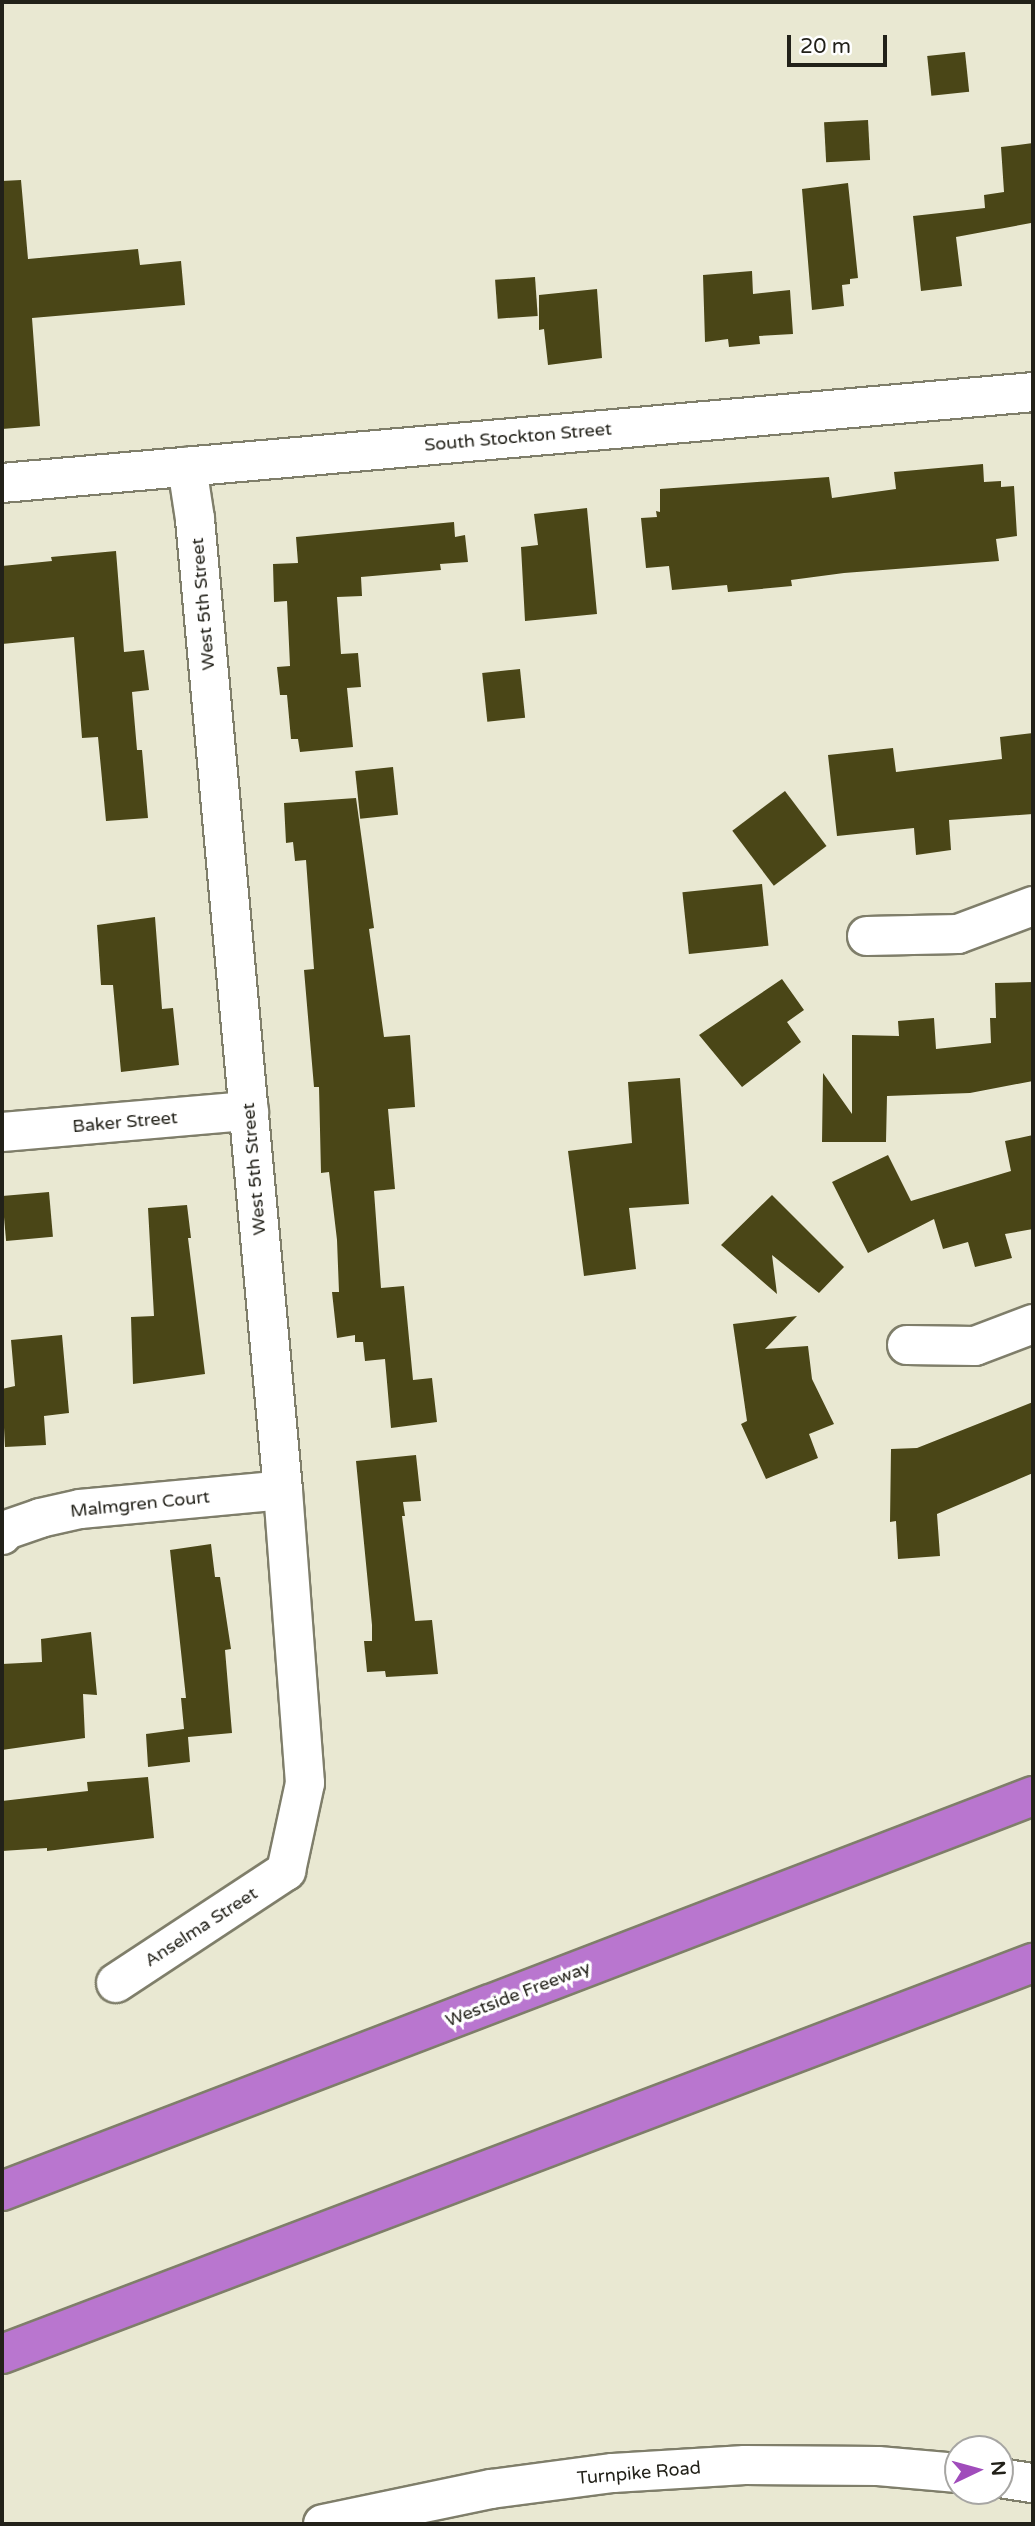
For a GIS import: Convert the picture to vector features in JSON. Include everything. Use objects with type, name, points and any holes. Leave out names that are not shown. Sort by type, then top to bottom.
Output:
[{"type":"highway","name":"Westside Freeway","points":[[2,2191],[1033,1797]]},
{"type":"highway","points":[[2,2354],[1033,1963]]},
{"type":"street","name":"South Stockton Street","points":[[2,483],[1033,392]]},
{"type":"street","name":"West 5th Street","points":[[187,467],[198,546],[283,1490],[305,1783],[286,1871]]},
{"type":"street","points":[[867,936],[958,934],[1033,906]]},
{"type":"street","name":"Baker Street","points":[[2,1132],[249,1111]]},
{"type":"street","points":[[907,1345],[975,1346],[1033,1324]]},
{"type":"street","name":"Malmgren Court","points":[[2,1535],[6,1530],[40,1518],[80,1508],[283,1490]]},
{"type":"street","name":"Anselma Street","points":[[116,1983],[286,1871]]},
{"type":"street","name":"Turnpike Road","points":[[323,2524],[429,2513],[613,2473],[745,2465],[878,2466],[944,2472]]},
{"type":"street","points":[[1014,2480],[1033,2483]]},
{"type":"building","points":[[965,52],[969,92],[931,96],[927,56]]},
{"type":"building","points":[[868,120],[870,160],[826,162],[824,122]]},
{"type":"building","points":[[1033,143],[1031,223],[956,237],[962,286],[921,291],[913,216],[985,208],[984,195],[1004,192],[1001,147]]},
{"type":"building","points":[[21,180],[28,259],[138,249],[140,265],[181,261],[185,305],[32,318],[40,426],[2,429],[2,181]]},
{"type":"building","points":[[848,183],[858,278],[850,279],[850,284],[842,285],[844,306],[812,310],[802,189]]},
{"type":"building","points":[[752,271],[753,294],[790,290],[793,334],[759,336],[760,344],[729,347],[728,339],[705,342],[703,275]]},
{"type":"building","points":[[535,277],[538,316],[498,319],[495,280]]},
{"type":"building","points":[[597,289],[602,358],[548,365],[544,329],[539,330],[539,295]]},
{"type":"building","points":[[983,464],[984,482],[1001,481],[1001,487],[1014,486],[1017,536],[996,539],[999,561],[844,573],[791,580],[792,586],[728,592],[727,585],[672,590],[669,566],[646,568],[641,518],[657,517],[656,511],[660,512],[660,489],[829,477],[832,498],[896,489],[894,472]]},
{"type":"building","points":[[587,508],[597,614],[525,621],[521,547],[538,545],[534,514]]},
{"type":"building","points":[[454,522],[455,537],[465,535],[468,562],[440,564],[441,570],[361,577],[362,596],[337,597],[341,654],[358,653],[361,687],[347,688],[353,747],[300,752],[298,739],[291,739],[287,695],[280,695],[277,667],[290,666],[287,601],[274,602],[273,564],[298,563],[296,537]]},
{"type":"building","points":[[116,551],[124,652],[144,650],[149,690],[132,692],[137,750],[142,750],[148,818],[106,821],[98,737],[82,738],[74,637],[2,644],[2,566],[52,561],[51,557]]},
{"type":"building","points":[[520,669],[525,718],[487,722],[482,673]]},
{"type":"building","points":[[1033,733],[1033,814],[949,820],[951,850],[916,855],[914,828],[837,836],[828,755],[893,748],[896,772],[1002,759],[1000,737]]},
{"type":"building","points":[[393,767],[398,815],[360,819],[355,771]]},
{"type":"building","points":[[785,791],[827,846],[774,886],[732,831]]},
{"type":"building","points":[[356,798],[374,928],[369,929],[384,1037],[410,1035],[415,1107],[388,1109],[395,1189],[374,1191],[381,1288],[404,1286],[413,1380],[432,1378],[437,1422],[391,1428],[385,1359],[365,1361],[363,1342],[355,1342],[355,1335],[337,1338],[332,1292],[339,1292],[337,1240],[329,1172],[321,1173],[319,1087],[314,1087],[304,970],[314,969],[306,860],[295,861],[293,842],[286,843],[284,803]]},
{"type":"building","points":[[762,884],[768,946],[689,954],[682,892]]},
{"type":"building","points":[[155,917],[162,1009],[173,1008],[179,1065],[121,1072],[113,985],[101,985],[97,925]]},
{"type":"building","points":[[782,979],[804,1010],[787,1022],[801,1042],[742,1087],[699,1035]]},
{"type":"building","points":[[1033,982],[1033,1081],[970,1093],[887,1096],[886,1142],[822,1142],[823,1073],[852,1114],[852,1035],[899,1036],[898,1021],[934,1018],[936,1049],[991,1043],[990,1018],[996,1018],[995,983]]},
{"type":"building","points":[[680,1078],[689,1204],[629,1208],[636,1269],[584,1276],[568,1151],[632,1143],[628,1082]]},
{"type":"building","points":[[1033,1135],[1033,1229],[1005,1234],[1012,1258],[975,1267],[968,1242],[943,1249],[934,1219],[868,1253],[832,1182],[888,1155],[911,1201],[1011,1171],[1005,1141]]},
{"type":"building","points":[[49,1192],[53,1237],[6,1241],[2,1196]]},
{"type":"building","points":[[772,1195],[844,1267],[819,1293],[772,1255],[777,1294],[721,1245]]},
{"type":"building","points":[[187,1205],[191,1238],[188,1238],[205,1374],[133,1384],[131,1317],[154,1316],[148,1208]]},
{"type":"building","points":[[797,1316],[765,1349],[808,1346],[812,1379],[834,1424],[809,1434],[818,1458],[766,1479],[741,1424],[747,1421],[733,1324]]},
{"type":"building","points":[[62,1335],[69,1413],[44,1416],[46,1445],[5,1447],[2,1389],[15,1386],[11,1340]]},
{"type":"building","points":[[1033,1402],[1033,1473],[937,1514],[940,1556],[898,1559],[896,1521],[890,1522],[891,1449],[917,1448]]},
{"type":"building","points":[[416,1455],[421,1501],[403,1502],[405,1516],[402,1516],[415,1621],[432,1620],[438,1674],[386,1677],[385,1671],[367,1672],[364,1641],[372,1641],[372,1625],[356,1461]]},
{"type":"building","points":[[211,1544],[215,1577],[220,1577],[231,1649],[225,1650],[232,1733],[188,1737],[190,1762],[148,1767],[146,1734],[184,1729],[181,1698],[186,1698],[170,1550]]},
{"type":"building","points":[[91,1632],[97,1695],[83,1694],[85,1738],[2,1750],[2,1664],[42,1662],[41,1639]]},
{"type":"building","points":[[148,1777],[154,1838],[47,1851],[47,1848],[2,1851],[2,1801],[88,1791],[87,1782]]}]
